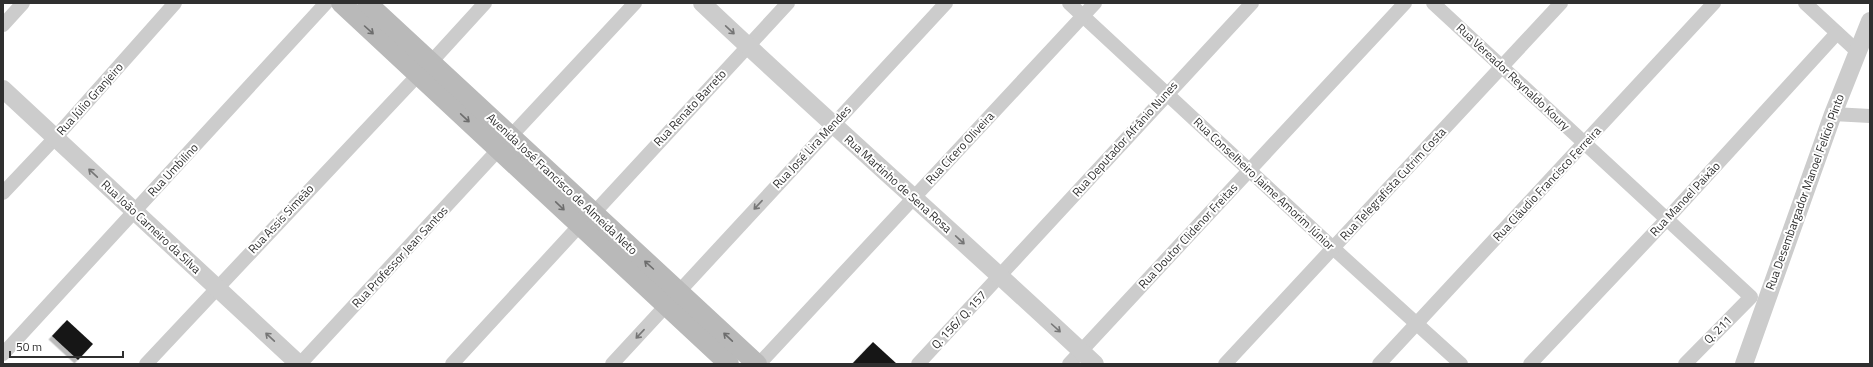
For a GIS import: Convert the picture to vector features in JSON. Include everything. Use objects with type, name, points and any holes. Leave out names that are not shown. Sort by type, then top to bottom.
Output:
[{"type":"main road","name":"Avenida José Francisco de Almeida Neto","points":[[341,3],[425,68],[672,298],[758,364]]},
{"type":"main road","name":"Avenida José Francisco de Almeida Neto","points":[[368,3],[425,68]]},
{"type":"main road","name":"Avenida José Francisco de Almeida Neto","points":[[672,298],[729,364]]},
{"type":"street","points":[[3,25],[23,3]]},
{"type":"street","name":"Rua Júlio Granjeiro","points":[[3,193],[55,138],[175,3]]},
{"type":"street","name":"Rua Umbilino","points":[[3,354],[326,3]]},
{"type":"street","name":"Rua Assis Simeão","points":[[146,364],[216,287],[485,3]]},
{"type":"street","name":"Rua Professor Jean Santos","points":[[300,364],[635,3]]},
{"type":"street","name":"Rua Martinho de Sena Rosa","points":[[702,3],[832,125],[914,197],[1095,364]]},
{"type":"street","name":"Rua Renato Barreto","points":[[452,364],[788,3]]},
{"type":"street","name":"Rua José Lira Mendes","points":[[612,364],[946,3]]},
{"type":"street","name":"Rua Conselheiro Jaime Amorim Júnior","points":[[1069,3],[1333,248],[1461,364]]},
{"type":"street","name":"Rua Cícero Oliveira","points":[[758,364],[1096,3]]},
{"type":"street","name":"Rua Deputador Afrânio Nunes","points":[[1000,277],[1166,94],[1252,3]]},
{"type":"street","name":"Rua Doutor Clidenor Freitas","points":[[1069,364],[1405,3]]},
{"type":"street","name":"Rua Vereador Reynaldo Koury","points":[[1433,3],[1751,297]]},
{"type":"street","name":"Rua Telegrafista Cutrim Costa","points":[[1225,364],[1561,3]]},
{"type":"street","name":"Rua Cláudio Francisco Ferreira","points":[[1379,364],[1714,3]]},
{"type":"street","points":[[1805,3],[1858,52]]},
{"type":"street","name":"Rua Desembargador Manoel Felício Pinto","points":[[1744,364],[1770,286],[1833,114],[1870,21]]},
{"type":"street","name":"Rua Manoel Paixão","points":[[1530,364],[1667,219],[1837,33]]},
{"type":"street","name":"Rua João Carneiro da Silva","points":[[3,89],[300,364]]},
{"type":"street","points":[[1833,114],[1870,116]]},
{"type":"street","name":"Q. 156/ Q. 157","points":[[918,364],[1000,277]]},
{"type":"street","points":[[1751,297],[1770,286]]},
{"type":"street","name":"Q. 211","points":[[1684,364],[1751,297]]},
{"type":"building","points":[[67,320],[93,344],[78,360],[52,336]]},
{"type":"building","points":[[873,342],[897,364],[852,364]]}]
